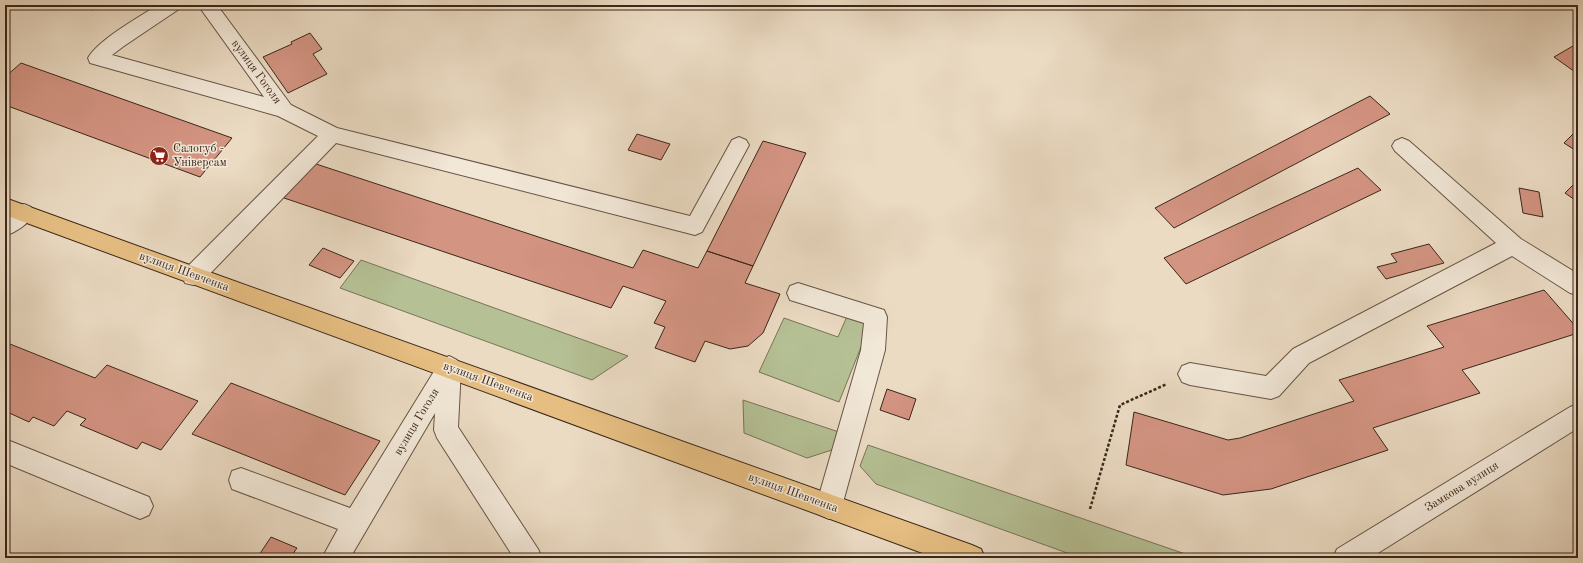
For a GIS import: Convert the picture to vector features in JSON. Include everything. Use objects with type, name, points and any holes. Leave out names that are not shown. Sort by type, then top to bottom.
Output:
[{"type":"main road","name":"вулиця Шевченка","points":[[15,209],[193,276],[972,558]]},
{"type":"street","points":[[173,5],[168,6],[117,41],[97,58],[284,110]]},
{"type":"street","name":"вулиця Гоголя","points":[[207,5],[284,110],[332,134],[695,226],[739,145]]},
{"type":"street","points":[[193,276],[332,134]]},
{"type":"street","points":[[1402,146],[1513,245],[1578,286]]},
{"type":"street","points":[[5,227],[15,209]]},
{"type":"street","points":[[1190,374],[1271,388],[1302,356],[1513,245]]},
{"type":"street","points":[[798,293],[876,317],[873,350],[829,506]]},
{"type":"street","name":"вулиця Гоголя","points":[[335,558],[449,368]]},
{"type":"street","name":"вулиця Гоголя","points":[[449,368],[446,430],[529,558]]},
{"type":"street","name":"Замкова вулиця","points":[[1346,558],[1578,415]]},
{"type":"street","points":[[5,451],[140,506]]},
{"type":"street","points":[[241,480],[356,522]]},
{"type":"path","points":[[1090,509],[1120,405],[1190,374]]},
{"type":"green space","points":[[361,260],[628,356],[592,380],[340,288]]},
{"type":"green space","points":[[848,314],[871,322],[839,402],[759,372],[784,318],[838,337]]},
{"type":"green space","points":[[743,400],[839,432],[835,449],[807,458],[744,433]]},
{"type":"green space","points":[[868,445],[1197,558],[1081,558],[876,484],[860,466]]},
{"type":"building","points":[[75,5],[98,5],[93,10]]},
{"type":"building","points":[[310,33],[322,49],[313,54],[327,74],[288,93],[263,57],[292,44],[291,42]]},
{"type":"building","points":[[1578,43],[1578,74],[1554,57]]},
{"type":"building","points":[[21,63],[232,138],[200,177],[5,105],[5,77]]},
{"type":"building","points":[[1370,96],[1390,114],[1174,228],[1155,208]]},
{"type":"building","points":[[1574,133],[1578,135],[1578,152],[1564,143]]},
{"type":"building","points":[[637,134],[670,144],[661,160],[628,150]]},
{"type":"building","points":[[763,141],[806,153],[753,266],[707,251]]},
{"type":"building","points":[[313,163],[633,268],[643,250],[698,268],[707,251],[753,266],[745,283],[780,294],[763,333],[748,346],[730,349],[705,341],[695,362],[655,348],[665,327],[654,323],[666,301],[623,286],[611,308],[284,198]]},
{"type":"building","points":[[1358,168],[1381,190],[1186,284],[1164,258]]},
{"type":"building","points":[[1578,180],[1578,202],[1565,193]]},
{"type":"building","points":[[1519,188],[1539,192],[1543,217],[1523,213]]},
{"type":"building","points":[[1429,244],[1444,263],[1386,279],[1377,267],[1397,262],[1391,254]]},
{"type":"building","points":[[323,248],[354,261],[340,278],[309,265]]},
{"type":"building","points":[[1544,290],[1578,329],[1578,333],[1462,370],[1480,393],[1373,428],[1388,450],[1271,489],[1223,495],[1126,465],[1134,412],[1228,440],[1240,438],[1354,401],[1339,380],[1444,347],[1427,326]]},
{"type":"building","points":[[5,342],[95,378],[107,365],[198,401],[161,450],[142,442],[137,449],[80,425],[86,419],[67,411],[54,426],[33,417],[29,422],[5,411]]},
{"type":"building","points":[[231,383],[380,441],[345,495],[192,434]]},
{"type":"building","points":[[887,389],[916,399],[909,420],[880,410]]},
{"type":"building","points":[[271,537],[297,548],[290,558],[257,558]]},
{"type":"place","name":"Салогуб - Універсам","points":[[159,156]]}]
